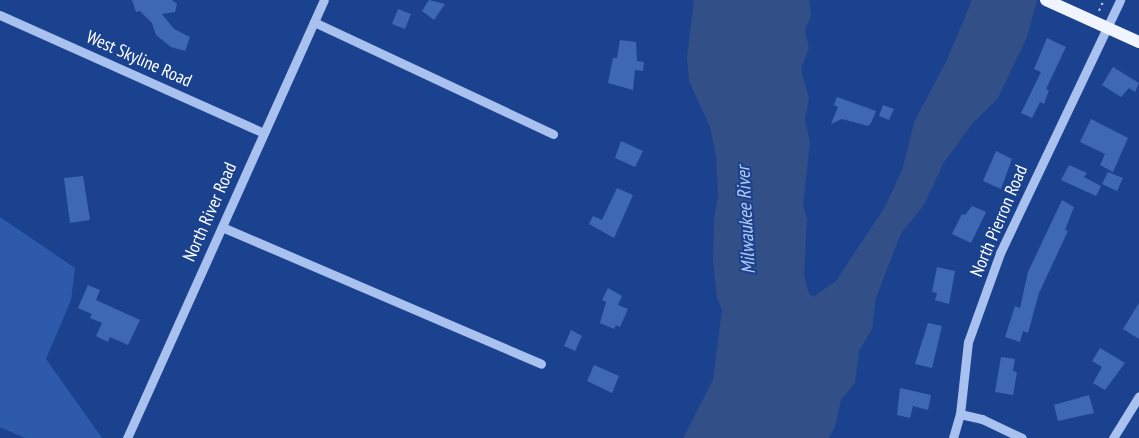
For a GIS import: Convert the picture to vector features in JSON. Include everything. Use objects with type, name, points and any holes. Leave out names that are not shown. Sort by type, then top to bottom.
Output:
[{"type":"main road","points":[[1046,0],[1139,42]]},
{"type":"street","name":"North River Road","points":[[127,438],[324,0]]},
{"type":"street","name":"North Pierron Road","points":[[953,438],[960,414],[968,342],[1000,253],[1120,0]]},
{"type":"street","name":"West Skyline Road","points":[[0,15],[264,133]]},
{"type":"street","points":[[314,22],[554,134]]},
{"type":"street","points":[[222,227],[541,364]]},
{"type":"street","points":[[1113,438],[1139,396]]},
{"type":"street","points":[[960,414],[982,419],[1022,438]]},
{"type":"shaded area","points":[[0,217],[75,268],[71,300],[46,359],[102,438],[25,438],[0,427]]},
{"type":"water","name":"Milwaukee River","points":[[694,0],[809,0],[811,16],[805,31],[809,48],[801,69],[809,98],[805,120],[810,142],[803,206],[807,219],[804,275],[809,294],[813,297],[836,281],[885,207],[902,170],[915,120],[947,60],[972,0],[1037,0],[1027,37],[998,98],[972,124],[943,164],[924,205],[901,233],[876,298],[872,329],[859,351],[855,383],[841,400],[835,427],[829,438],[683,438],[713,380],[722,310],[717,299],[713,260],[714,219],[718,197],[716,157],[710,127],[689,81],[687,57]]},
{"type":"building","points":[[132,0],[172,0],[177,4],[175,12],[162,14],[174,29],[190,37],[185,51],[171,47],[156,35],[152,23],[140,11],[136,12]]},
{"type":"building","points":[[429,0],[445,4],[434,20],[422,11]]},
{"type":"building","points":[[398,9],[411,14],[405,29],[392,24]]},
{"type":"building","points":[[1047,38],[1066,47],[1046,89],[1049,90],[1044,104],[1040,102],[1032,118],[1021,113],[1041,72],[1034,69]]},
{"type":"building","points":[[620,40],[636,42],[637,61],[644,62],[643,71],[635,70],[633,90],[608,83],[613,58],[617,58]]},
{"type":"building","points":[[1113,67],[1139,83],[1135,92],[1129,88],[1121,97],[1102,85]]},
{"type":"building","points":[[837,97],[876,111],[871,123],[868,126],[842,119],[831,124],[838,107],[834,105]]},
{"type":"building","points":[[883,105],[894,109],[889,120],[879,116]]},
{"type":"building","points":[[1091,119],[1128,138],[1113,172],[1100,165],[1105,154],[1080,142]]},
{"type":"building","points":[[621,141],[643,151],[635,167],[615,158]]},
{"type":"building","points":[[996,151],[1012,159],[1001,189],[983,181]]},
{"type":"building","points":[[1069,165],[1087,173],[1084,177],[1101,186],[1096,196],[1061,180]]},
{"type":"building","points":[[1108,172],[1123,178],[1117,191],[1102,184]]},
{"type":"building","points":[[83,176],[90,220],[70,223],[64,178]]},
{"type":"building","points":[[617,188],[633,195],[614,238],[589,224],[593,216],[602,220]]},
{"type":"building","points":[[1062,200],[1074,207],[1065,230],[1068,231],[1039,293],[1028,333],[1023,331],[1020,342],[1005,337],[1015,306],[1020,308],[1028,272]]},
{"type":"building","points":[[972,206],[986,212],[971,243],[952,234],[962,214],[965,215]]},
{"type":"building","points":[[937,267],[955,271],[949,304],[935,300],[937,293],[932,292]]},
{"type":"building","points":[[88,285],[100,290],[96,300],[140,320],[128,345],[110,337],[108,342],[96,336],[102,323],[90,318],[92,314],[78,308]]},
{"type":"building","points":[[608,288],[622,296],[618,305],[628,309],[620,327],[616,325],[614,329],[600,323],[606,302],[602,300]]},
{"type":"building","points":[[1139,303],[1139,339],[1123,329]]},
{"type":"building","points":[[928,323],[942,326],[932,368],[915,364]]},
{"type":"building","points":[[571,330],[582,336],[575,351],[564,346]]},
{"type":"building","points":[[1100,348],[1125,363],[1105,390],[1093,383],[1102,367],[1092,361]]},
{"type":"building","points":[[1001,357],[1015,359],[1013,371],[1017,372],[1013,395],[995,392]]},
{"type":"building","points":[[594,365],[619,376],[612,393],[587,381]]},
{"type":"building","points":[[900,388],[931,395],[928,410],[913,406],[910,418],[897,415]]},
{"type":"building","points":[[1089,395],[1094,413],[1058,421],[1054,405]]}]
